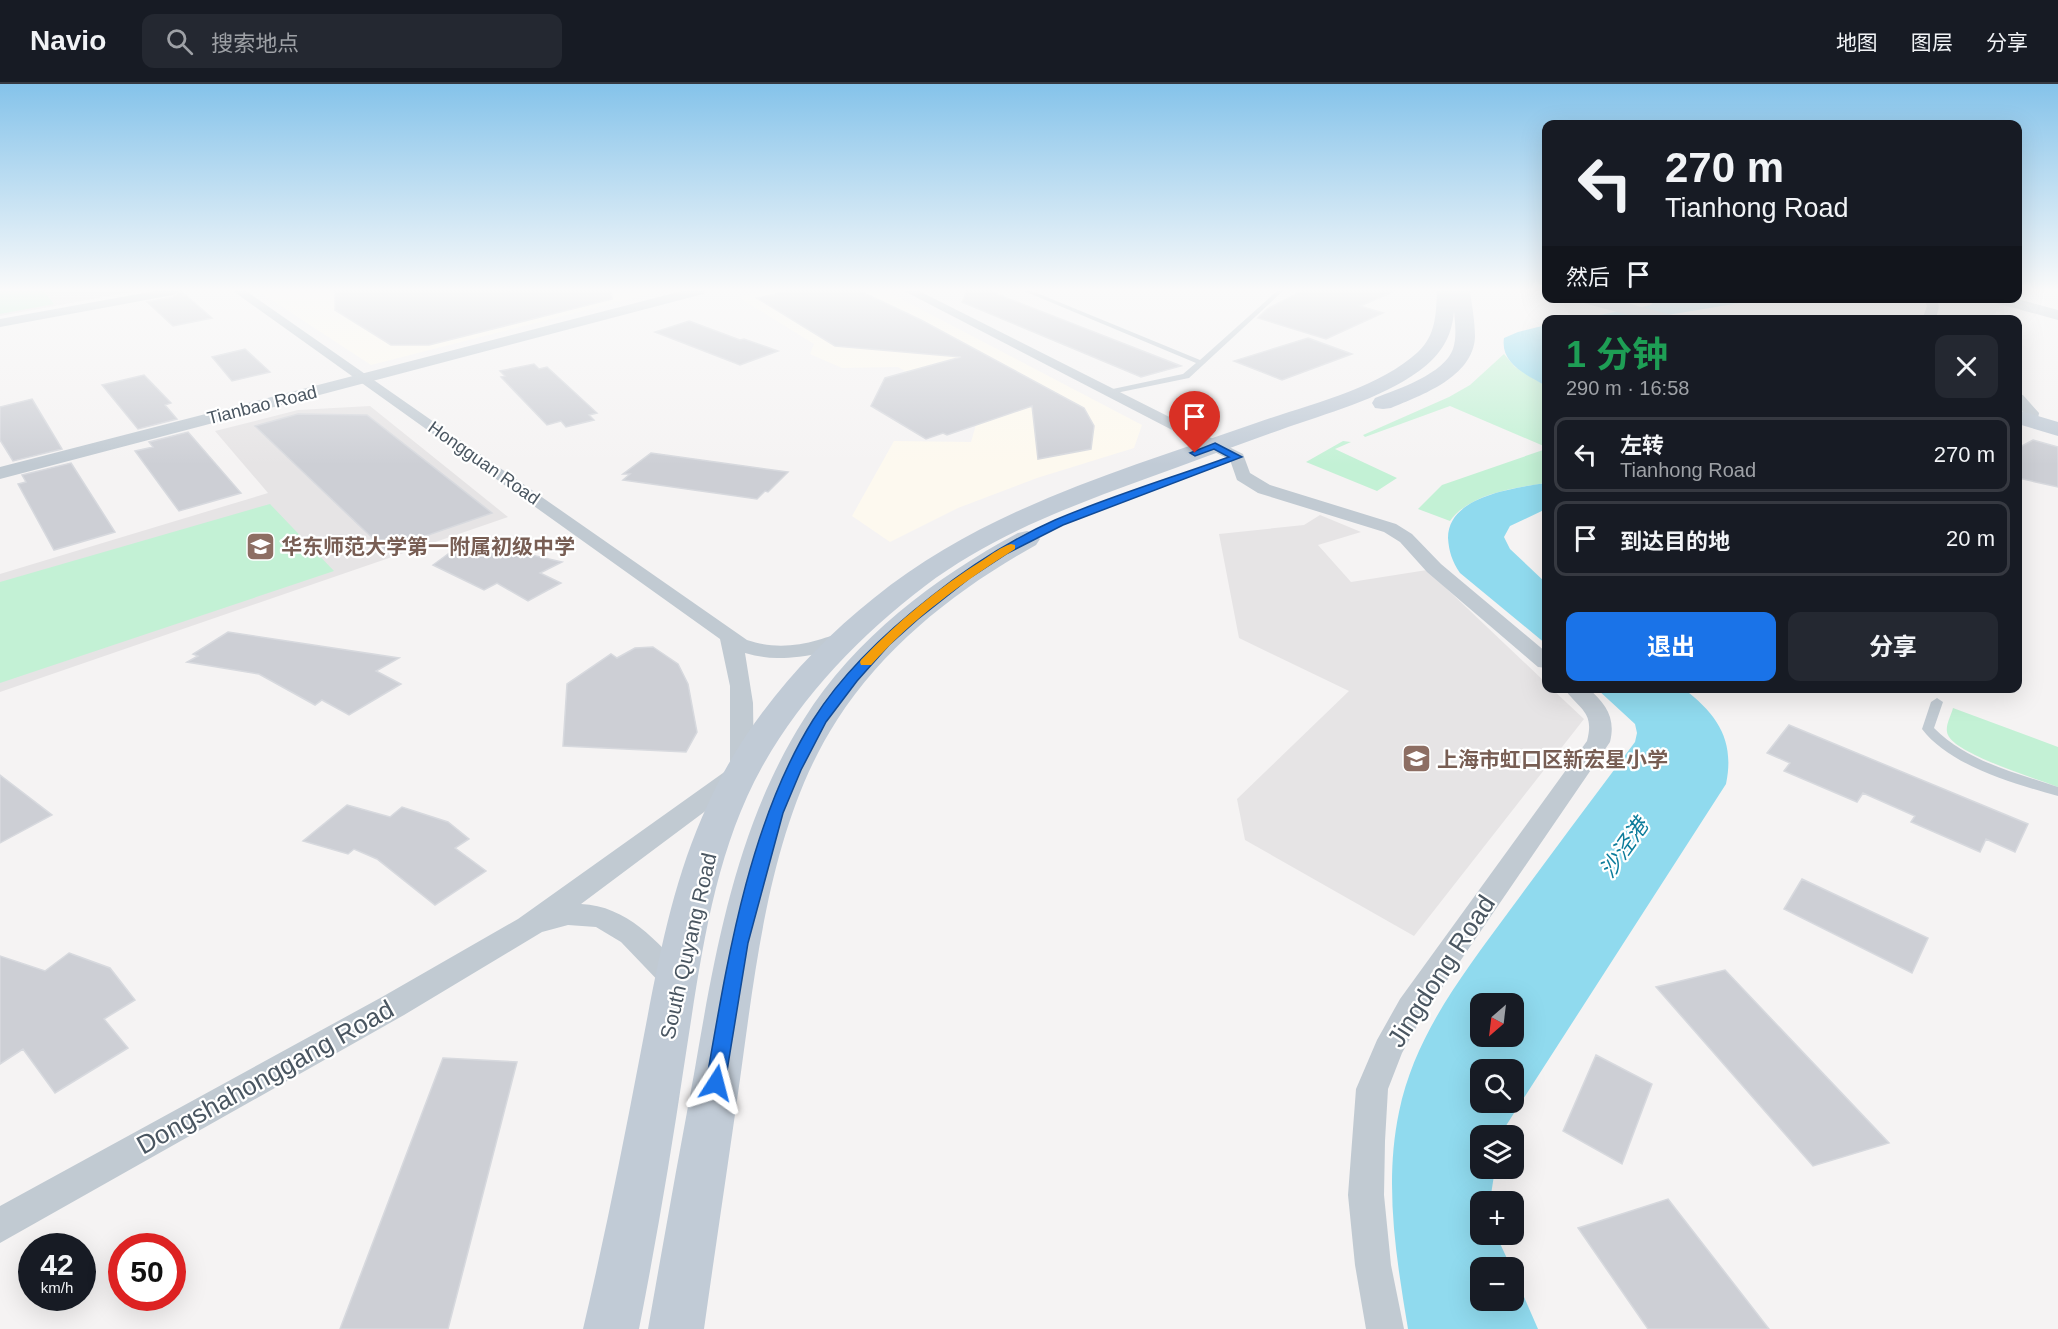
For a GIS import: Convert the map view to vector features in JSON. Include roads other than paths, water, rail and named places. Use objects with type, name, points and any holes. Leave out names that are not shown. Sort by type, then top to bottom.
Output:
[{"type":"main road","name":"South Quyang Road","points":[[676,1329],[739,943],[776,813],[793,770],[820,721],[852,678],[884,642],[942,594],[1002,552],[1069,518],[1343,400],[1400,373],[1431,349]]},
{"type":"main road","name":"South Quyang Road","points":[[611,1329],[631,1238],[676,981],[702,869],[742,771],[773,719],[799,686],[847,638],[901,591],[985,535],[1033,512],[1405,394],[1430,382],[1449,369],[1462,349]]},
{"type":"main road","points":[[2025,419],[2058,429]]},
{"type":"street","name":"Hongguan Road","points":[[322,349],[729,636],[752,649],[787,652],[816,648],[847,638]]},
{"type":"street","name":"Tianbao Road","points":[[0,473],[478,349]]},
{"type":"street","points":[[1026,349],[1226,451],[1243,476],[1264,489],[1390,528],[1406,538],[1434,568],[1542,659]]},
{"type":"street","points":[[2022,402],[2032,413],[2025,419]]},
{"type":"street","points":[[729,636],[735,653],[741,694],[742,771]]},
{"type":"street","name":"Jingdong Road","points":[[1385,1329],[1373,1265],[1366,1195],[1372,1089],[1388,1049],[1411,1008],[1598,742],[1603,730],[1601,718],[1594,706],[1580,693]]},
{"type":"street","name":"Dongshahonggang Road","points":[[0,1225],[393,1006],[528,927],[624,860],[742,771]]},
{"type":"street","name":"Dongshahonggang Road","points":[[528,927],[569,914],[591,915],[613,921],[630,932],[676,981]]},
{"type":"lane","points":[[1168,349],[1202,363]]},
{"type":"lane","points":[[1111,392],[1186,376],[1217,349]]},
{"type":"lane","points":[[1937,702],[1928,729],[1940,743],[1968,759],[2058,792]]},
{"type":"water","points":[[1505,349],[1542,349],[1542,384],[1516,368],[1506,355]]},
{"type":"water","points":[[1542,484],[1542,511],[1510,526],[1504,537],[1510,549],[1542,579],[1542,641],[1460,573],[1449,548],[1448,538],[1451,524],[1459,512],[1485,497]]},
{"type":"water","name":"沙泾港","points":[[1601,693],[1689,693],[1715,719],[1726,742],[1728,769],[1726,784],[1524,1098],[1524,1059],[1470,1059],[1470,1113],[1514,1113],[1506,1125],[1470,1125],[1470,1179],[1493,1179],[1492,1191],[1470,1191],[1470,1245],[1501,1245],[1506,1257],[1470,1257],[1470,1311],[1524,1311],[1524,1297],[1538,1329],[1408,1329],[1399,1275],[1392,1193],[1395,1139],[1406,1084],[1429,1030],[1459,981],[1635,742],[1637,733],[1635,724]]},
{"type":"place","name":"华东师范大学第一附属初级中学","points":[[260,546]]},
{"type":"place","name":"上海市虹口区新宏星小学","points":[[1416,759]]}]
